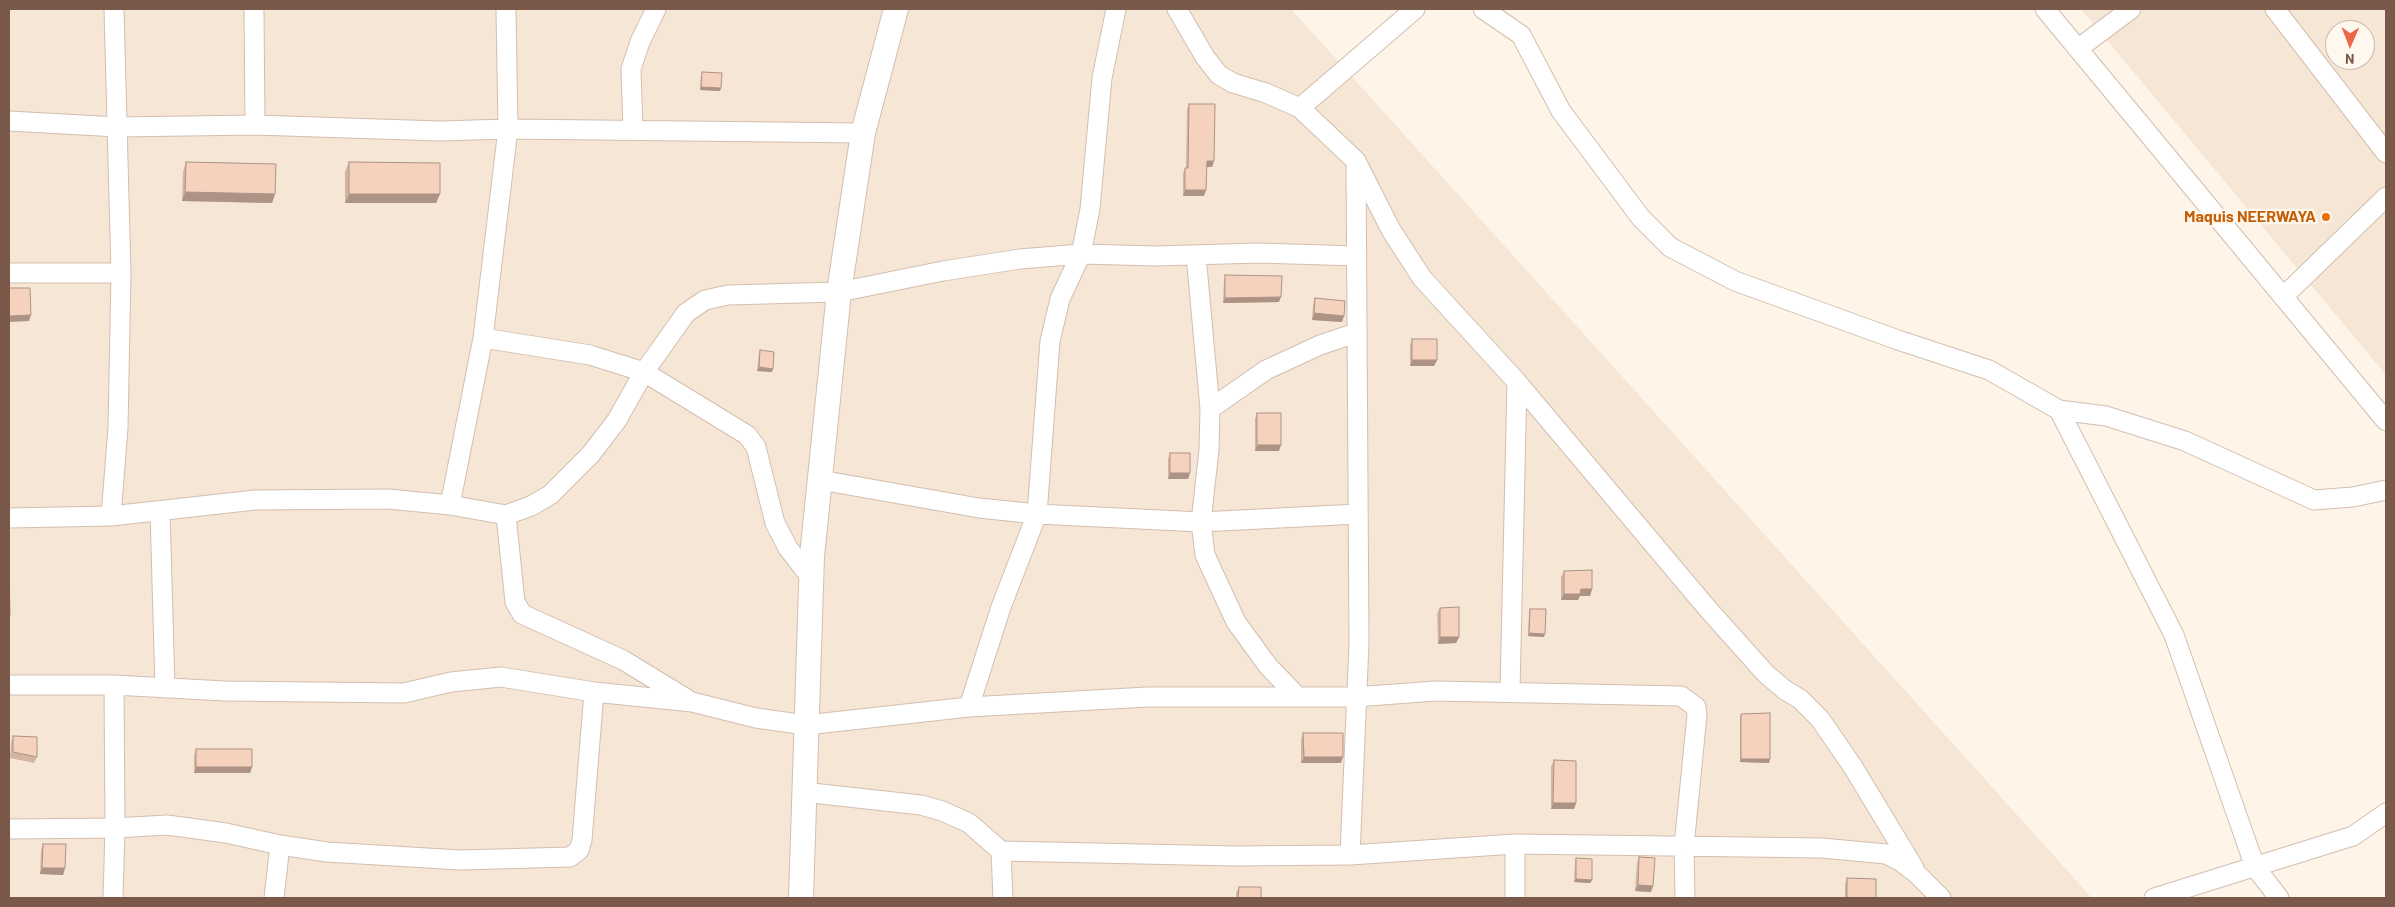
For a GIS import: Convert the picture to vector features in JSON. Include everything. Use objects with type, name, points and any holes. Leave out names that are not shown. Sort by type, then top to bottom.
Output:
[{"type":"street","points":[[111,516],[118,428],[121,273],[114,9]]},
{"type":"street","points":[[254,9],[255,126]]},
{"type":"street","points":[[450,505],[483,338],[508,129],[506,9]]},
{"type":"street","points":[[633,130],[631,69],[640,42],[656,9]]},
{"type":"street","points":[[801,898],[811,578],[840,292],[863,133],[896,9]]},
{"type":"street","points":[[969,708],[1001,607],[1038,514],[1050,342],[1060,299],[1081,254],[1090,209],[1102,78],[1116,9]]},
{"type":"street","points":[[1177,9],[1205,56],[1219,75],[1233,83],[1266,93],[1300,108],[1356,160],[1391,230],[1422,278],[1517,382],[1707,608],[1766,674],[1800,700],[1820,720],[1853,767],[1917,874]]},
{"type":"street","points":[[1300,108],[1415,9]]},
{"type":"street","points":[[1485,9],[1521,36],[1561,111],[1641,218],[1670,247],[1735,281],[1898,340],[1989,370],[2059,410],[2106,416],[2186,441],[2314,500],[2353,497],[2386,490]]},
{"type":"street","points":[[2046,9],[2386,420]]},
{"type":"street","points":[[2079,48],[2131,9]]},
{"type":"street","points":[[2274,9],[2386,154]]},
{"type":"street","points":[[9,121],[118,127],[255,126],[440,131],[508,129],[863,133]]},
{"type":"street","points":[[1350,855],[1355,697],[1359,643],[1356,160]]},
{"type":"street","points":[[2283,297],[2386,197]]},
{"type":"street","points":[[9,518],[111,516],[255,500],[388,499],[450,505],[506,515],[532,506],[550,495],[591,454],[617,420],[644,372],[686,313],[705,300],[728,295],[840,292],[943,271],[1020,259],[1081,254],[1156,256],[1259,253],[1356,256]]},
{"type":"street","points":[[1196,255],[1209,378],[1210,409],[1209,450],[1201,522],[1205,555],[1236,622],[1268,666],[1298,697]]},
{"type":"street","points":[[9,273],[121,273]]},
{"type":"street","points":[[1210,409],[1266,370],[1320,345],[1356,334]]},
{"type":"street","points":[[483,338],[590,355],[644,372],[747,435],[756,448],[775,523],[788,548],[811,578]]},
{"type":"street","points":[[1510,691],[1517,382]]},
{"type":"street","points":[[2059,410],[2174,635],[2255,867],[2280,898]]},
{"type":"street","points":[[820,480],[979,508],[1038,514],[1201,522],[1358,514]]},
{"type":"street","points":[[160,511],[166,688]]},
{"type":"street","points":[[506,515],[514,602],[522,614],[624,660],[692,702]]},
{"type":"street","points":[[9,685],[114,685],[404,694],[450,682],[501,677],[594,692],[692,702],[756,718],[806,725],[969,708],[1147,697],[1355,697],[1435,691],[1510,691],[1682,696],[1696,707],[1697,715],[1684,846],[1685,898]]},
{"type":"street","points":[[113,898],[115,828],[114,685]]},
{"type":"street","points":[[9,829],[115,828],[167,825],[226,833],[280,845],[327,852],[460,860],[570,857],[579,850],[582,840],[594,692]]},
{"type":"street","points":[[803,792],[920,806],[942,811],[969,823],[1001,851],[1225,856],[1350,855],[1515,844],[1783,849],[1822,848],[1886,854],[1900,860],[1941,898]]},
{"type":"street","points":[[2154,898],[2353,836],[2386,812]]},
{"type":"street","points":[[1514,898],[1515,844]]},
{"type":"street","points":[[274,898],[280,845]]},
{"type":"street","points":[[1001,851],[1003,898]]},
{"type":"shaded area","points":[[9,9],[1291,9],[2092,898],[9,898]]},
{"type":"shaded area","points":[[2081,9],[2386,9],[2386,375]]},
{"type":"building","points":[[702,72],[722,73],[721,88],[701,87]]},
{"type":"building","points":[[1189,104],[1215,104],[1214,161],[1207,161],[1206,190],[1185,190],[1185,168],[1188,168]]},
{"type":"building","points":[[186,162],[276,164],[275,194],[185,192]]},
{"type":"building","points":[[349,162],[440,163],[440,194],[349,194]]},
{"type":"building","points":[[1225,275],[1282,276],[1281,297],[1225,298]]},
{"type":"building","points":[[9,288],[30,288],[31,315],[9,316]]},
{"type":"building","points":[[1315,298],[1345,301],[1344,316],[1314,313]]},
{"type":"building","points":[[1412,339],[1437,339],[1437,360],[1412,360]]},
{"type":"building","points":[[760,350],[774,352],[773,369],[759,367]]},
{"type":"building","points":[[1257,413],[1281,413],[1281,445],[1257,445]]},
{"type":"building","points":[[1170,453],[1190,453],[1190,473],[1170,473]]},
{"type":"building","points":[[9,560],[10,616],[9,616]]},
{"type":"building","points":[[1592,570],[1592,589],[1581,589],[1580,594],[1564,594],[1564,571]]},
{"type":"building","points":[[1459,607],[1459,637],[1440,637],[1440,608]]},
{"type":"building","points":[[1530,609],[1546,609],[1545,634],[1529,633]]},
{"type":"building","points":[[1770,713],[1770,759],[1741,759],[1741,714]]},
{"type":"building","points":[[1303,733],[1343,733],[1343,757],[1304,757]]},
{"type":"building","points":[[13,736],[37,737],[37,757],[13,752]]},
{"type":"building","points":[[196,749],[252,749],[252,767],[196,767]]},
{"type":"building","points":[[1554,760],[1576,761],[1576,803],[1553,803]]},
{"type":"building","points":[[43,844],[66,844],[65,868],[42,868]]},
{"type":"building","points":[[1639,857],[1655,858],[1653,886],[1638,885]]},
{"type":"building","points":[[1576,858],[1592,859],[1592,880],[1576,879]]},
{"type":"building","points":[[1847,878],[1876,879],[1876,898],[1847,898]]},
{"type":"building","points":[[1239,887],[1261,887],[1261,898],[1238,898]]},
{"type":"place","name":"Maquis NEERWAYA","points":[[2326,217]]}]
